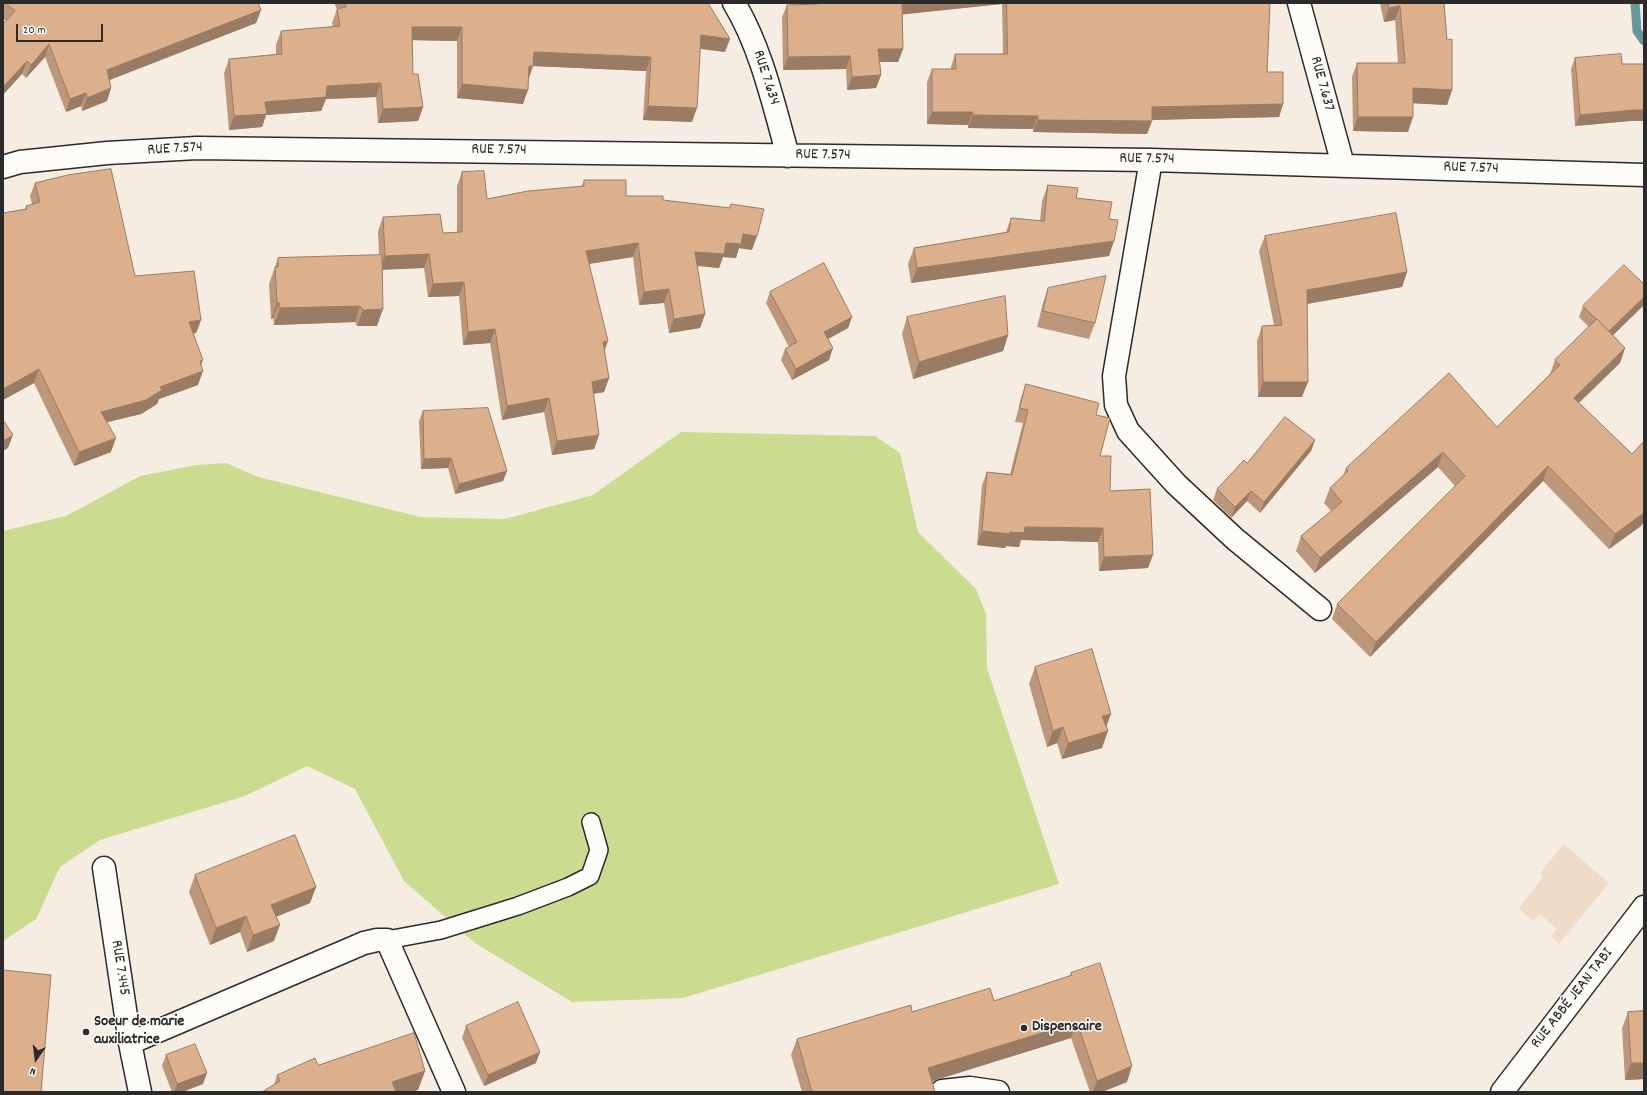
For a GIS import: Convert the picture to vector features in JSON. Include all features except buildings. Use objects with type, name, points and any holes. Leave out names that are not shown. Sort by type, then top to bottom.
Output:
[{"type":"street","name":"RUE 7.634","points":[[734,3],[744,18],[759,59],[772,96],[788,156]]},
{"type":"street","name":"RUE 7.637","points":[[1299,3],[1343,165]]},
{"type":"street","name":"RUE 7.574","points":[[3,167],[20,162],[107,153],[196,148],[1151,160],[1644,175]]},
{"type":"street","points":[[1151,160],[1114,376],[1116,405],[1128,431],[1176,484],[1235,539],[1320,609]]},
{"type":"street","points":[[130,1043],[364,942],[387,940],[441,930],[518,906],[568,887],[590,876],[599,850],[591,822]]},
{"type":"street","name":"RUE 7.445","points":[[104,868],[130,1043],[140,1092]]},
{"type":"street","name":"RUE ABBÉ JEAN TABI","points":[[1502,1092],[1644,907]]},
{"type":"street","points":[[387,940],[454,1092]]},
{"type":"street","points":[[942,1091],[970,1088],[998,1092]]},
{"type":"shaded area","points":[[1564,844],[1609,883],[1559,944],[1551,936],[1557,929],[1540,914],[1533,921],[1519,908],[1543,877],[1540,873]]},
{"type":"green space","points":[[681,432],[875,436],[900,453],[918,532],[976,589],[986,614],[987,668],[1059,884],[683,998],[572,1002],[475,943],[404,881],[355,789],[307,766],[245,796],[100,840],[60,867],[36,919],[3,941],[3,531],[66,516],[140,476],[196,465],[226,463],[258,477],[421,517],[505,519],[593,495]]},
{"type":"waterway","points":[[1635,3],[1637,31],[1644,41]]},
{"type":"place","name":"Dispensaire","points":[[1024,1028]]},
{"type":"place","name":"Soeur de marie auxiliatrice","points":[[86,1032]]}]
